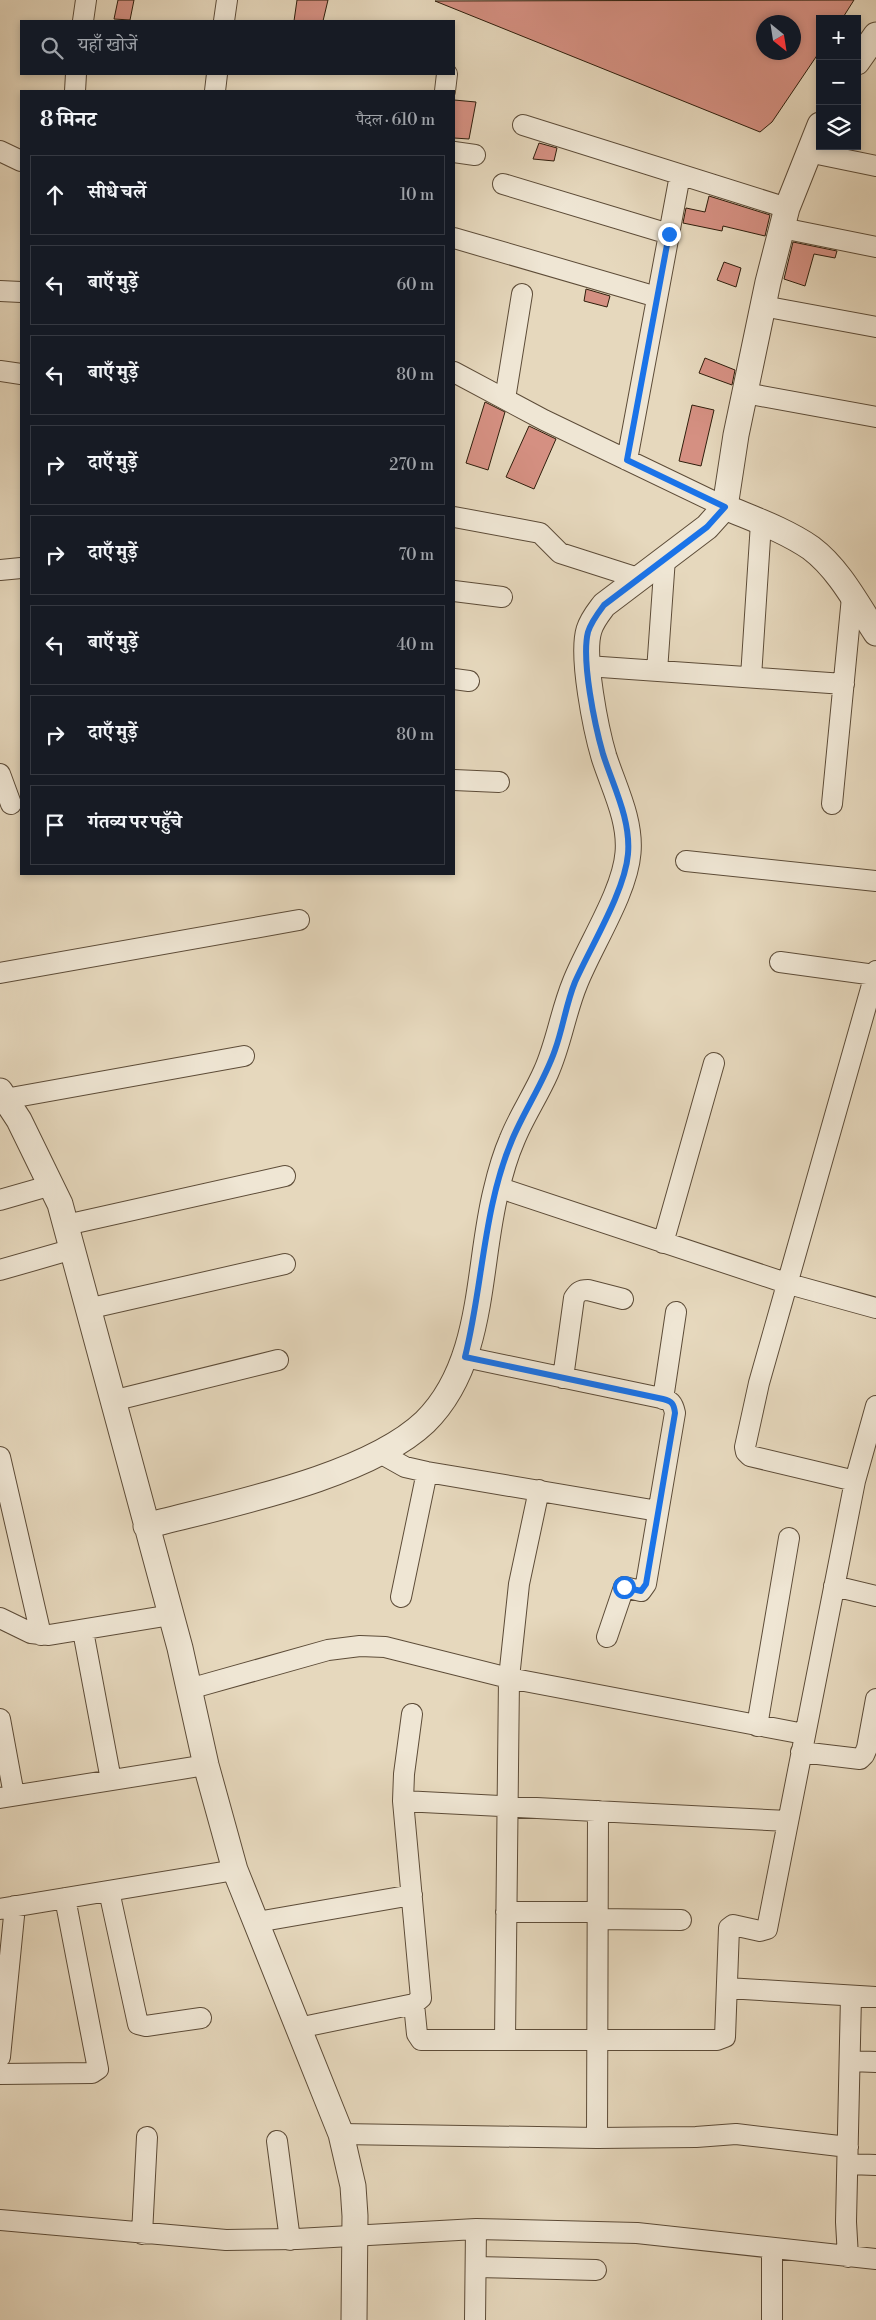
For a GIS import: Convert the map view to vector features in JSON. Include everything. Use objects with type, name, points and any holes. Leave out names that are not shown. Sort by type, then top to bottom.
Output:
[{"type":"street","points":[[83,20],[86,0]]},
{"type":"street","points":[[224,20],[227,0]]},
{"type":"street","points":[[858,60],[876,35]]},
{"type":"street","points":[[75,90],[76,75]]},
{"type":"street","points":[[214,90],[217,75]]},
{"type":"street","points":[[445,90],[447,75]]},
{"type":"street","points":[[523,125],[680,175],[784,218],[876,247]]},
{"type":"street","points":[[146,1526],[293,1487],[380,1452],[422,1424],[436,1410],[452,1386],[465,1357],[473,1326],[489,1222],[497,1187],[512,1141],[555,1050],[574,984],[624,875],[628,853],[628,832],[621,804],[603,752],[587,666],[588,631],[604,605],[707,527],[725,507],[745,393],[784,218],[816,133]]},
{"type":"street","points":[[0,151],[20,161]]},
{"type":"street","points":[[455,152],[475,155]]},
{"type":"street","points":[[808,152],[876,166]]},
{"type":"street","points":[[627,460],[680,175]]},
{"type":"street","points":[[503,184],[669,234]]},
{"type":"street","points":[[455,238],[657,297]]},
{"type":"street","points":[[0,291],[20,292]]},
{"type":"street","points":[[505,399],[522,294]]},
{"type":"street","points":[[763,306],[876,327]]},
{"type":"street","points":[[0,371],[20,374]]},
{"type":"street","points":[[455,373],[627,460],[725,507],[787,534],[812,549],[832,568],[876,633]]},
{"type":"street","points":[[745,393],[876,417]]},
{"type":"street","points":[[455,517],[540,533],[560,552],[638,578]]},
{"type":"street","points":[[751,677],[761,522]]},
{"type":"street","points":[[657,671],[665,558]]},
{"type":"street","points":[[0,570],[20,568]]},
{"type":"street","points":[[455,592],[502,598]]},
{"type":"street","points":[[832,804],[852,597]]},
{"type":"street","points":[[587,666],[844,684]]},
{"type":"street","points":[[0,774],[11,804]]},
{"type":"street","points":[[455,780],[499,782]]},
{"type":"street","points":[[686,860],[876,881]]},
{"type":"street","points":[[0,974],[299,920]]},
{"type":"street","points":[[780,962],[876,973],[760,1383],[745,1447],[746,1452],[754,1457],[855,1481]]},
{"type":"street","points":[[244,1056],[3,1095],[52,1185],[66,1225],[87,1309],[171,1615],[206,1765],[235,1870],[341,2134],[353,2186],[354,2320]]},
{"type":"street","points":[[664,1243],[714,1063]]},
{"type":"street","points":[[66,1225],[285,1176]]},
{"type":"street","points":[[0,1200],[52,1185]]},
{"type":"street","points":[[497,1187],[788,1284],[876,1308]]},
{"type":"street","points":[[0,1270],[73,1249]]},
{"type":"street","points":[[87,1309],[285,1264]]},
{"type":"street","points":[[563,1378],[574,1298],[577,1292],[588,1290],[623,1299]]},
{"type":"street","points":[[663,1399],[676,1312]]},
{"type":"street","points":[[465,1357],[669,1400],[674,1405],[675,1413],[644,1589],[641,1591],[624,1587],[607,1637]]},
{"type":"street","points":[[112,1401],[278,1360]]},
{"type":"street","points":[[414,2004],[417,2034],[421,2040],[722,2039],[726,2033],[729,1928],[733,1925],[760,1931],[767,1929],[802,1743],[855,1481],[876,1406]]},
{"type":"street","points":[[380,1452],[405,1467],[427,1472],[658,1511]]},
{"type":"street","points":[[0,1457],[42,1635]]},
{"type":"street","points":[[401,1597],[427,1472]]},
{"type":"street","points":[[504,2039],[509,1678],[519,1584],[539,1490]]},
{"type":"street","points":[[757,1726],[789,1538]]},
{"type":"street","points":[[834,1586],[876,1596]]},
{"type":"street","points":[[0,1618],[19,1628],[42,1635],[83,1631],[171,1615]]},
{"type":"street","points":[[83,1631],[111,1780]]},
{"type":"street","points":[[189,1689],[328,1650],[360,1646],[392,1649],[509,1678],[757,1726],[802,1743],[860,1759],[867,1748],[876,1699]]},
{"type":"street","points":[[298,2028],[414,2004],[421,1998],[403,1801],[404,1774],[412,1714]]},
{"type":"street","points":[[0,1719],[7,1796],[206,1765]]},
{"type":"street","points":[[403,1801],[788,1821]]},
{"type":"street","points":[[597,2138],[598,1811]]},
{"type":"street","points":[[0,2058],[8,1908],[235,1870]]},
{"type":"street","points":[[108,1891],[138,2024],[146,2026],[201,2018]]},
{"type":"street","points":[[257,1922],[412,1895]]},
{"type":"street","points":[[0,2074],[92,2073],[98,2069],[65,1898]]},
{"type":"street","points":[[506,1912],[681,1920]]},
{"type":"street","points":[[727,1988],[876,1997]]},
{"type":"street","points":[[848,2257],[851,1996]]},
{"type":"street","points":[[850,2061],[876,2062]]},
{"type":"street","points":[[341,2134],[597,2138],[696,2137],[736,2134],[848,2155],[876,2165]]},
{"type":"street","points":[[142,2234],[147,2137]]},
{"type":"street","points":[[277,2141],[290,2240]]},
{"type":"street","points":[[0,2220],[226,2240],[290,2240],[476,2229],[636,2234],[876,2259]]},
{"type":"street","points":[[475,2320],[476,2229]]},
{"type":"street","points":[[772,2248],[772,2320]]},
{"type":"street","points":[[476,2267],[596,2270]]},
{"type":"building","points":[[118,0],[134,0],[130,20],[114,19]]},
{"type":"building","points":[[297,0],[328,0],[323,20],[294,20]]},
{"type":"building","points":[[854,0],[845,15],[816,15],[816,57],[772,122],[760,132],[435,1]]},
{"type":"building","points":[[455,100],[476,102],[469,139],[455,138]]},
{"type":"building","points":[[539,143],[557,148],[554,161],[533,159]]},
{"type":"building","points":[[709,196],[770,215],[765,236],[723,226],[722,231],[683,223],[686,208],[705,212]]},
{"type":"building","points":[[793,242],[837,251],[835,258],[814,254],[805,286],[784,279]]},
{"type":"building","points":[[724,262],[741,268],[736,287],[717,280]]},
{"type":"building","points":[[586,289],[610,296],[607,307],[584,301]]},
{"type":"building","points":[[705,358],[735,370],[732,385],[699,373]]},
{"type":"building","points":[[485,402],[505,412],[488,470],[466,463]]},
{"type":"building","points":[[692,405],[714,410],[701,466],[679,461]]},
{"type":"building","points":[[529,426],[556,439],[534,489],[506,477]]},
{"type":"route","points":[[624,1587],[641,1591],[646,1584],[675,1413],[674,1405],[669,1400],[465,1357],[473,1326],[489,1222],[497,1187],[512,1141],[545,1075],[555,1050],[574,984],[624,875],[628,853],[628,832],[621,804],[603,752],[596,721],[587,666],[588,631],[604,605],[707,527],[725,507],[627,460],[669,234]]}]
